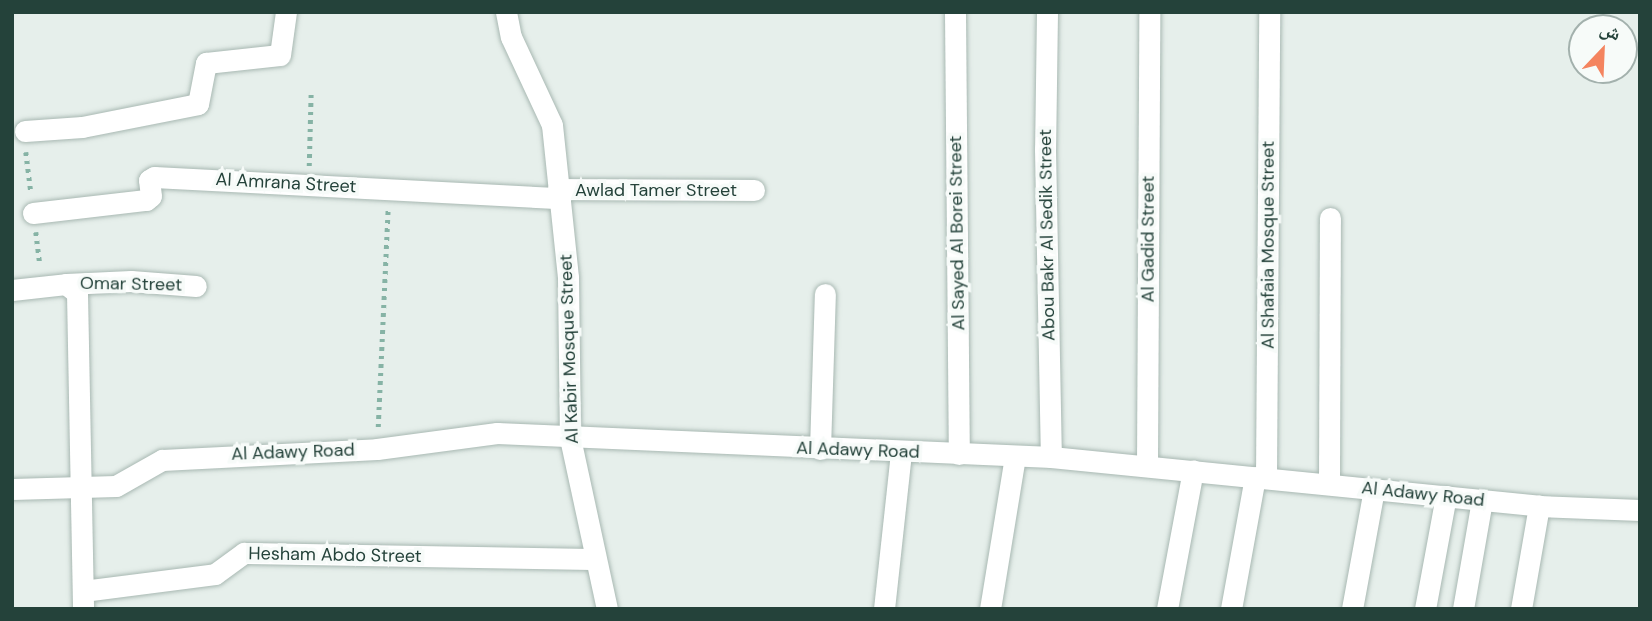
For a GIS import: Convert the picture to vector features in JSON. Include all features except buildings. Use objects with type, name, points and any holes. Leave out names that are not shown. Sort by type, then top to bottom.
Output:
[{"type":"street","points":[[25,131],[82,127],[198,104],[206,63],[280,55],[286,12]]},
{"type":"street","name":"Al Kabir Mosque Street","points":[[506,12],[511,37],[552,125],[570,309],[570,438],[607,609]]},
{"type":"street","name":"Al Sayed Al Borei Street","points":[[955,12],[959,454]]},
{"type":"street","name":"Abou Bakr Al Sedik Street","points":[[1047,12],[1045,149],[1051,457]]},
{"type":"street","name":"Al Gadid Street","points":[[1147,465],[1149,12]]},
{"type":"street","name":"Al Shafaia Mosque Street","points":[[1230,609],[1261,477],[1269,12]]},
{"type":"street","name":"Al Amrana Street","points":[[33,213],[148,200],[149,180],[154,177],[389,189],[559,194]]},
{"type":"street","name":"Awlad Tamer Street","points":[[559,194],[754,190]]},
{"type":"street","points":[[1329,484],[1330,218]]},
{"type":"street","name":"Omar Street","points":[[12,290],[131,281],[196,286]]},
{"type":"street","points":[[66,284],[77,293],[84,489],[83,600]]},
{"type":"street","points":[[820,449],[825,294]]},
{"type":"street","name":"Al Adawy Road","points":[[12,489],[84,489],[122,484],[162,460],[377,449],[480,433],[1051,457],[1539,506],[1640,510]]},
{"type":"street","points":[[884,609],[901,452]]},
{"type":"street","points":[[990,609],[1015,457]]},
{"type":"street","points":[[1167,609],[1192,470]]},
{"type":"street","points":[[1352,609],[1374,489]]},
{"type":"street","points":[[1425,609],[1446,496]]},
{"type":"street","points":[[1463,609],[1482,500]]},
{"type":"street","points":[[1521,609],[1539,506]]},
{"type":"street","name":"Hesham Abdo Street","points":[[83,600],[215,574],[244,553],[595,559]]},
{"type":"path","points":[[309,184],[311,90]]},
{"type":"path","points":[[377,449],[389,189]]}]
